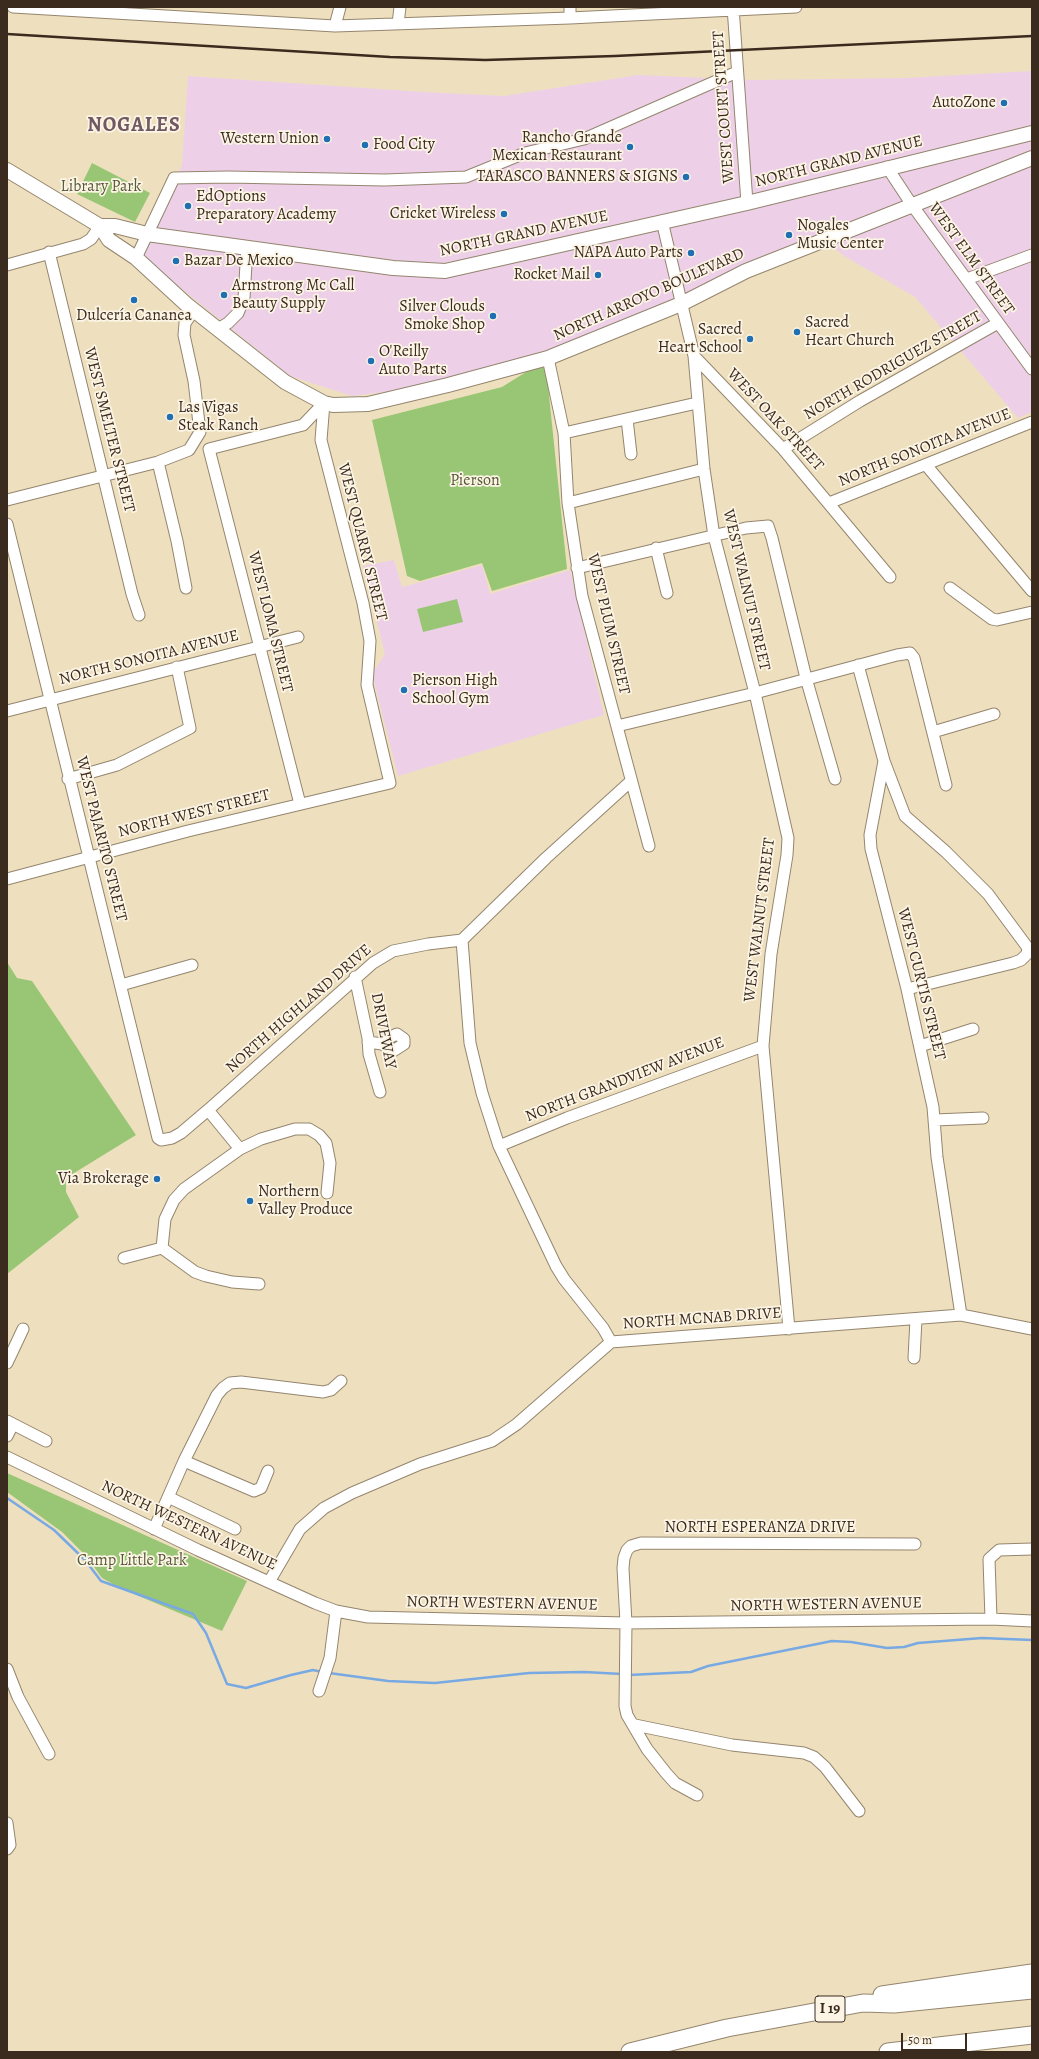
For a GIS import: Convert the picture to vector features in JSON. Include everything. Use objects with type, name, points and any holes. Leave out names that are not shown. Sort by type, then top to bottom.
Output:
[{"type":"highway","points":[[863,2003],[889,1993],[1032,1972]]},
{"type":"highway","name":"I 19","points":[[630,2052],[727,2028],[863,2003],[894,2004],[1032,1990]]},
{"type":"highway","points":[[888,2052],[1032,2035]]},
{"type":"highway","points":[[909,2049],[1032,2044]]},
{"type":"main road","name":"NORTH GRAND AVENUE","points":[[7,170],[100,226],[115,226],[147,234],[393,268],[445,272],[747,202],[1032,132]]},
{"type":"main road","name":"NORTH ARROYO BOULEVARD","points":[[100,226],[109,240],[136,258],[194,310],[285,382],[333,405],[368,404],[448,385],[548,358],[681,304],[746,271],[1032,158]]},
{"type":"street","points":[[13,7],[335,26],[570,18],[733,8],[796,7]]},
{"type":"street","points":[[335,26],[340,7]]},
{"type":"street","points":[[398,24],[400,7]]},
{"type":"street","points":[[570,7],[570,18]]},
{"type":"street","name":"WEST COURT STREET","points":[[733,8],[747,202]]},
{"type":"street","points":[[136,258],[174,178],[228,177],[385,180],[466,177],[525,153],[584,139],[737,72]]},
{"type":"street","name":"WEST ELM STREET","points":[[887,167],[912,205],[1032,369]]},
{"type":"street","name":"WEST OAK STREET","points":[[662,221],[694,356],[783,449],[890,577]]},
{"type":"street","points":[[7,265],[49,252],[83,244],[91,239],[100,226]]},
{"type":"street","points":[[218,329],[228,323],[238,313],[244,298],[247,248]]},
{"type":"street","name":"WEST SMELTER STREET","points":[[49,252],[132,594],[139,615]]},
{"type":"street","points":[[967,279],[1032,255]]},
{"type":"street","points":[[7,500],[158,462],[189,450],[200,432],[194,380],[184,335],[185,324],[194,310]]},
{"type":"street","name":"NORTH RODRIGUEZ STREET","points":[[783,449],[860,401],[998,323]]},
{"type":"street","name":"WEST WALNUT STREET","points":[[694,356],[704,469],[714,536],[755,693],[789,847],[771,954],[763,1046],[789,1329]]},
{"type":"street","name":"WEST PLUM STREET","points":[[548,358],[564,433],[568,503],[582,596],[617,726],[630,781],[649,846]]},
{"type":"street","name":"WEST LOMA STREET","points":[[300,804],[208,449],[303,425],[324,402]]},
{"type":"street","name":"WEST QUARRY STREET","points":[[324,402],[320,440],[363,603],[370,641],[367,685],[390,783]]},
{"type":"street","points":[[564,433],[697,403]]},
{"type":"street","points":[[627,419],[631,454]]},
{"type":"street","name":"NORTH SONOITA AVENUE","points":[[829,503],[1032,422]]},
{"type":"street","points":[[158,462],[177,541],[186,588]]},
{"type":"street","points":[[926,465],[1032,591]]},
{"type":"street","points":[[568,503],[704,469]]},
{"type":"street","name":"WEST PAJARITO STREET","points":[[7,524],[68,779],[90,858],[158,1138],[164,1140],[181,1133]]},
{"type":"street","points":[[577,568],[656,548],[746,528],[766,526],[770,528],[806,678],[835,779]]},
{"type":"street","points":[[656,548],[667,593]]},
{"type":"street","points":[[950,588],[992,619],[997,620],[1032,612]]},
{"type":"street","name":"NORTH SONOITA AVENUE","points":[[7,711],[298,636]]},
{"type":"street","points":[[617,726],[755,693],[806,678],[910,653],[914,658],[946,785]]},
{"type":"street","name":"WEST CURTIS STREET","points":[[858,665],[884,761],[870,836],[871,849],[907,989],[935,1120],[937,1157],[961,1316]]},
{"type":"street","points":[[68,779],[117,765],[190,728],[177,668]]},
{"type":"street","points":[[933,732],[994,714]]},
{"type":"street","points":[[884,761],[905,816],[946,852],[988,894],[1028,948],[1027,954],[1021,960],[1013,963],[907,989]]},
{"type":"street","points":[[611,1342],[603,1328],[568,1284],[556,1266],[499,1146],[480,1086],[470,1043],[462,940],[546,858],[630,781]]},
{"type":"street","name":"NORTH WEST STREET","points":[[7,879],[188,831],[390,783]]},
{"type":"street","name":"NORTH HIGHLAND DRIVE","points":[[181,1133],[372,963],[393,951],[428,944],[462,940]]},
{"type":"street","points":[[121,985],[192,965]]},
{"type":"street","name":"DRIVEWAY","points":[[356,977],[369,1054],[380,1092]]},
{"type":"street","points":[[920,1046],[973,1029]]},
{"type":"street","points":[[368,1042],[382,1044]]},
{"type":"street","name":"NORTH GRANDVIEW AVENUE","points":[[499,1146],[567,1118],[763,1046]]},
{"type":"street","points":[[208,1110],[240,1149]]},
{"type":"street","points":[[935,1120],[983,1118]]},
{"type":"street","points":[[162,1248],[165,1219],[174,1200],[184,1189],[240,1149],[282,1132],[309,1129],[319,1135],[326,1143],[329,1155],[330,1179],[328,1193]]},
{"type":"street","points":[[124,1258],[162,1248]]},
{"type":"street","points":[[162,1248],[195,1272],[232,1282],[259,1284]]},
{"type":"street","name":"NORTH MCNAB DRIVE","points":[[268,1582],[300,1529],[324,1508],[352,1493],[420,1464],[492,1441],[516,1424],[611,1342],[961,1316],[1032,1330]]},
{"type":"street","points":[[914,1358],[916,1319]]},
{"type":"street","points":[[7,1363],[23,1329]]},
{"type":"street","points":[[154,1529],[184,1461],[217,1395],[223,1388],[230,1384],[241,1382],[323,1392],[331,1390],[341,1381]]},
{"type":"street","points":[[7,1436],[10,1423],[46,1441]]},
{"type":"street","name":"NORTH WESTERN AVENUE","points":[[7,1457],[154,1529],[336,1612],[368,1617],[626,1623],[991,1620],[1032,1621]]},
{"type":"street","points":[[184,1461],[254,1491],[260,1490],[268,1471]]},
{"type":"street","points":[[168,1497],[235,1529]]},
{"type":"street","name":"NORTH ESPERANZA DRIVE","points":[[626,1623],[623,1568],[624,1558],[627,1550],[631,1546],[641,1543],[915,1544]]},
{"type":"street","points":[[991,1620],[989,1559],[999,1550],[1032,1549]]},
{"type":"street","points":[[318,1691],[330,1658],[336,1612]]},
{"type":"street","points":[[626,1623],[625,1706],[627,1715],[635,1725],[648,1749],[666,1773],[675,1783],[697,1795]]},
{"type":"street","points":[[7,1669],[18,1697],[49,1754]]},
{"type":"street","points":[[635,1725],[732,1745],[804,1753],[814,1757],[825,1768],[859,1810]]},
{"type":"street","points":[[7,1823],[10,1845],[7,1849]]},
{"type":"shaded area","points":[[1032,71],[1032,412],[1018,418],[915,297],[844,256],[817,235],[722,279],[575,342],[418,388],[352,396],[290,376],[142,257],[182,165],[188,76],[504,96],[638,75],[752,80],[906,78]]},
{"type":"shaded area","points":[[394,560],[402,587],[482,565],[490,594],[570,570],[604,715],[398,776],[372,674],[385,654],[363,566]]},
{"type":"green space","name":"Library Park","points":[[92,163],[150,193],[135,222],[77,194]]},
{"type":"green space","name":"Pierson","points":[[540,366],[544,368],[547,376],[567,569],[492,591],[482,563],[420,581],[407,576],[372,420],[502,387],[534,367]]},
{"type":"green space","points":[[457,599],[463,622],[423,632],[417,609]]},
{"type":"green space","points":[[7,962],[17,978],[32,981],[136,1135],[66,1178],[66,1192],[79,1217],[7,1274]]},
{"type":"green space","name":"Camp Little Park","points":[[7,1473],[247,1581],[222,1631],[122,1589],[102,1578],[86,1556],[62,1532],[7,1492]]},
{"type":"waterway","points":[[7,1498],[54,1530],[85,1560],[101,1581],[193,1614],[206,1633],[227,1684],[246,1688],[313,1670],[322,1672]]},
{"type":"waterway","points":[[629,1675],[691,1672],[708,1666],[832,1641],[851,1642],[887,1648],[904,1647],[918,1643],[982,1638],[1032,1640]]},
{"type":"waterway","points":[[329,1673],[388,1681],[435,1683],[529,1673],[584,1672],[622,1674]]},
{"type":"railway","points":[[7,34],[390,57],[485,60],[615,56],[1032,36]]},
{"type":"place","name":"AutoZone","points":[[1004,103]]},
{"type":"place","name":"Western Union","points":[[327,139]]},
{"type":"place","name":"Food City","points":[[365,145]]},
{"type":"place","name":"Rancho Grande Mexican Restaurant","points":[[630,147]]},
{"type":"place","name":"TARASCO BANNERS & SIGNS","points":[[686,177]]},
{"type":"place","name":"EdOptions Preparatory Academy","points":[[188,206]]},
{"type":"place","name":"Cricket Wireless","points":[[504,214]]},
{"type":"place","name":"Nogales Music Center","points":[[789,235]]},
{"type":"place","name":"NAPA Auto Parts","points":[[691,253]]},
{"type":"place","name":"Bazar De Mexico","points":[[176,261]]},
{"type":"place","name":"Rocket Mail","points":[[598,275]]},
{"type":"place","name":"Armstrong Mc Call Beauty Supply","points":[[224,295]]},
{"type":"place","name":"Dulcería Cananea","points":[[134,300]]},
{"type":"place","name":"Silver Clouds Smoke Shop","points":[[493,316]]},
{"type":"place","name":"Sacred Heart Church","points":[[797,332]]},
{"type":"place","name":"Sacred Heart School","points":[[750,339]]},
{"type":"place","name":"O'Reilly Auto Parts","points":[[371,361]]},
{"type":"place","name":"Las Vigas Steak Ranch","points":[[170,417]]},
{"type":"place","name":"Pierson High School Gym","points":[[404,690]]},
{"type":"place","name":"Via Brokerage","points":[[157,1179]]},
{"type":"place","name":"Northern Valley Produce","points":[[250,1201]]},
{"type":"district","name":"NOGALES","points":[[134,126]]}]
